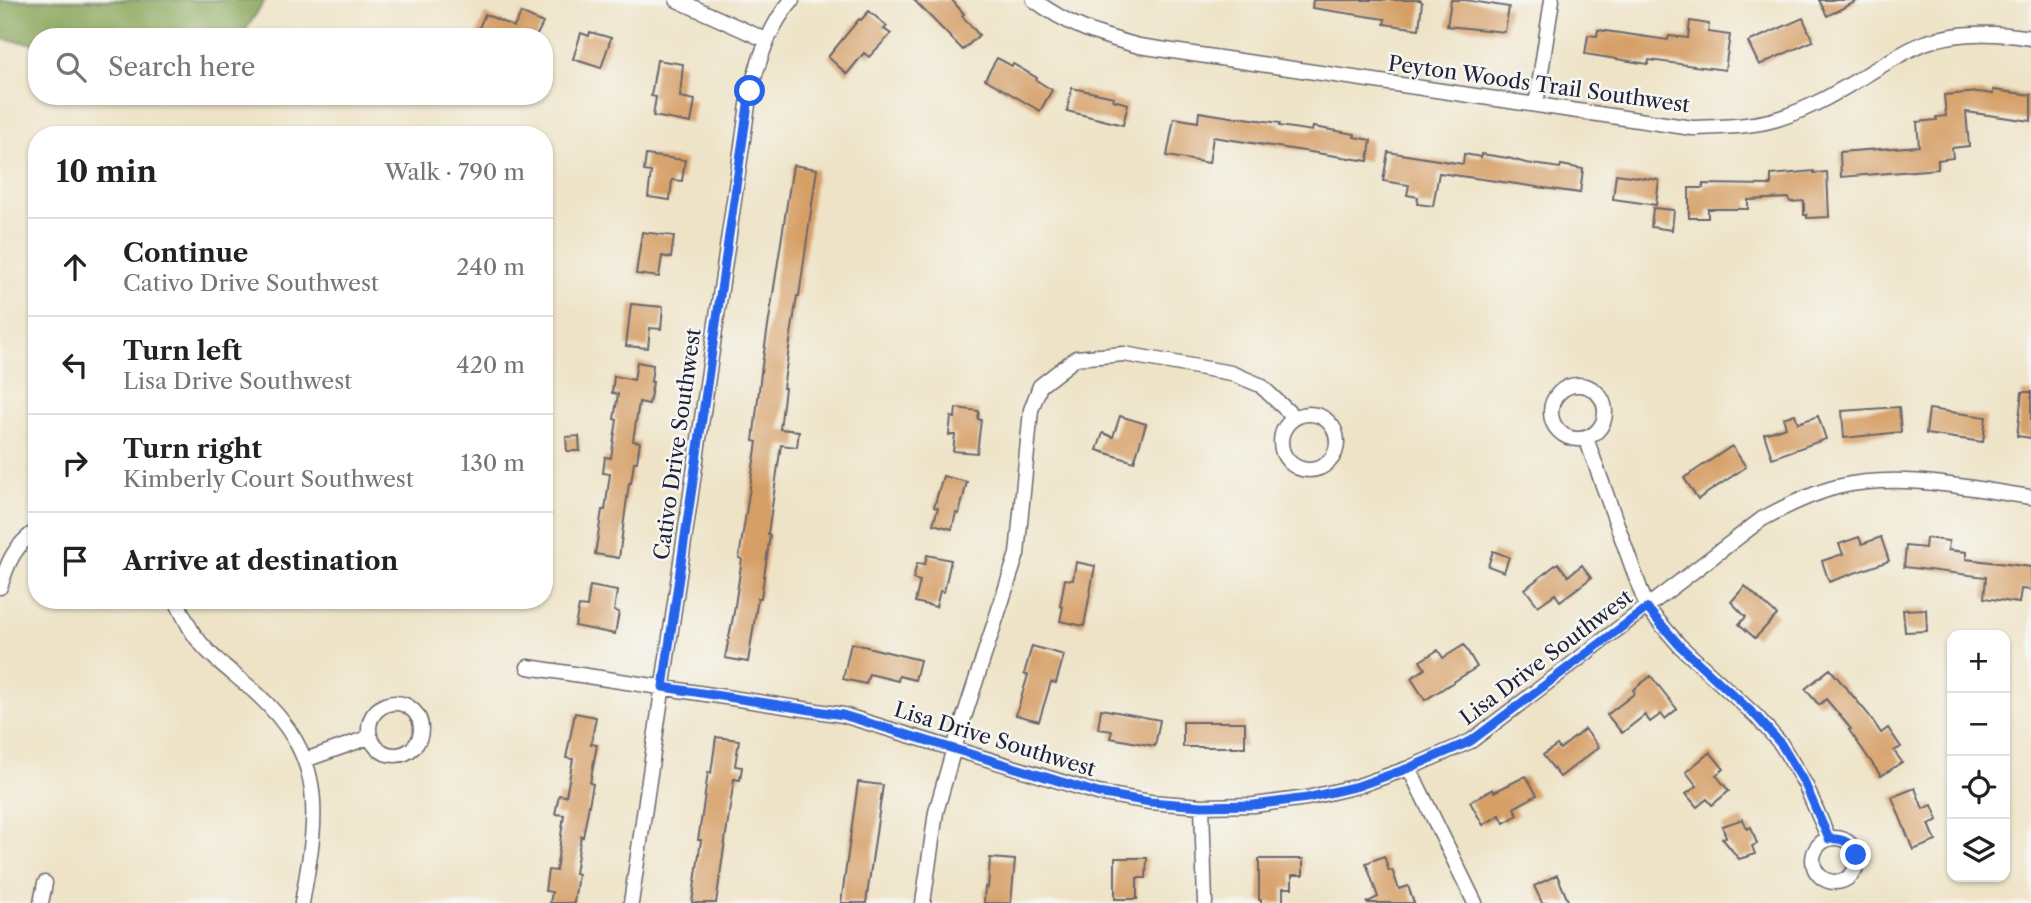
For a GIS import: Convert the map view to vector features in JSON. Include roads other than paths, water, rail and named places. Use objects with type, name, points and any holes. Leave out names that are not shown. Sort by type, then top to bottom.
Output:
[{"type":"street","points":[[677,0],[766,40]]},
{"type":"street","name":"Cativo Drive Southwest","points":[[631,903],[750,91],[766,40],[792,0]]},
{"type":"street","name":"Peyton Woods Trail Southwest","points":[[1034,0],[1053,14],[1095,34],[1139,46],[1692,128],[1748,126],[1778,119],[1805,108],[1917,46],[1949,37],[1985,34],[2031,38]]},
{"type":"street","points":[[1536,105],[1552,0]]},
{"type":"street","points":[[923,903],[936,812],[1017,554],[1031,410],[1040,386],[1076,358],[1124,354],[1231,373],[1260,385],[1294,418]]},
{"type":"street","points":[[1586,438],[1647,608],[1680,646],[1757,717],[1781,744],[1805,784],[1829,839]]},
{"type":"street","name":"Lisa Drive Southwest","points":[[528,667],[843,715],[1098,793],[1150,802],[1202,806],[1254,805],[1307,798],[1358,786],[1409,768],[1471,741],[1762,519],[1798,500],[1836,488],[1876,481],[1916,481],[2031,497]]},
{"type":"street","points":[[0,587],[9,558],[28,537]]},
{"type":"street","points":[[181,609],[194,635],[218,661],[277,714],[302,752],[309,774],[314,811],[302,903]]},
{"type":"street","points":[[304,760],[370,737]]},
{"type":"street","points":[[1409,768],[1475,903]]},
{"type":"street","points":[[1202,806],[1205,903]]},
{"type":"street","points":[[41,903],[45,883]]}]
